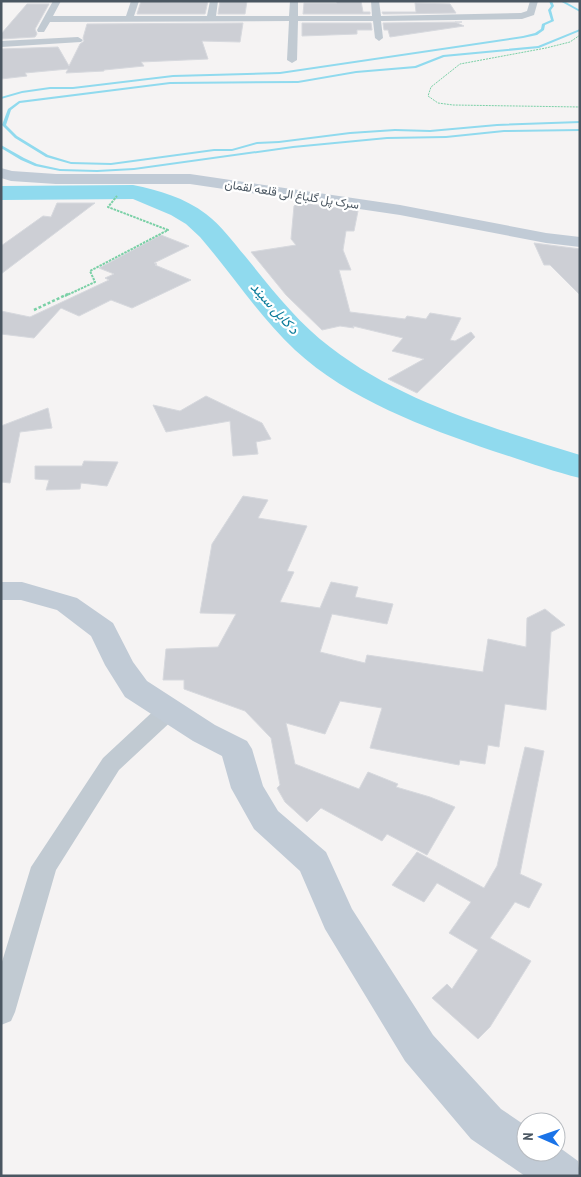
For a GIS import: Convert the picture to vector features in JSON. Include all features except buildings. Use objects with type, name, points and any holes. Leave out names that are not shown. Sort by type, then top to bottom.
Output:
[{"type":"street","points":[[34,42],[56,1]]},
{"type":"street","points":[[128,19],[135,1]]},
{"type":"street","points":[[211,20],[214,1]]},
{"type":"street","points":[[292,60],[294,1]]},
{"type":"street","points":[[375,1],[378,19],[378,38]]},
{"type":"street","points":[[47,19],[378,19],[459,14],[522,16],[530,13],[534,1]]},
{"type":"street","points":[[1,44],[78,40]]},
{"type":"street","name":"سرک پل گلباغ الی قلعه لقمان","points":[[1,173],[11,176],[56,180],[190,179],[400,210],[546,238],[580,242]]},
{"type":"street","points":[[1,591],[22,591],[67,604],[103,630],[120,665],[136,689],[204,733],[236,749],[247,788],[266,820],[314,862],[338,918],[419,1048],[486,1124],[516,1144]]},
{"type":"street","points":[[1,1012],[44,867],[111,764],[169,710]]},
{"type":"street","points":[[543,1162],[563,1176]]},
{"type":"path","points":[[580,35],[570,42],[546,48],[460,64],[431,87],[428,96],[438,103],[453,105],[580,107]]},
{"type":"path","points":[[34,310],[95,282],[90,271],[168,230],[108,207]]},
{"type":"waterway","points":[[1,98],[22,92],[50,88],[73,88],[173,76],[280,73],[523,37],[536,34],[543,29],[543,25],[553,20],[549,10],[553,6],[550,1]]},
{"type":"waterway","points":[[561,1],[580,11]]},
{"type":"waterway","points":[[580,30],[539,47],[443,56],[416,67],[356,72],[298,82],[170,83],[19,102],[9,110],[4,125],[16,137],[47,156],[71,163],[111,164],[214,150],[232,150],[257,143],[350,133],[395,130],[430,131],[497,125],[580,122]]},
{"type":"waterway","points":[[1,146],[18,157],[36,165],[60,170],[97,171],[134,169],[293,147],[387,138],[446,137],[504,131],[580,130]]},
{"type":"waterway","name":"د کابل سيند","points":[[1,193],[133,192],[149,196],[173,206],[195,218],[210,231],[273,309],[295,333],[320,355],[349,375],[412,408],[445,422],[580,467]]}]
